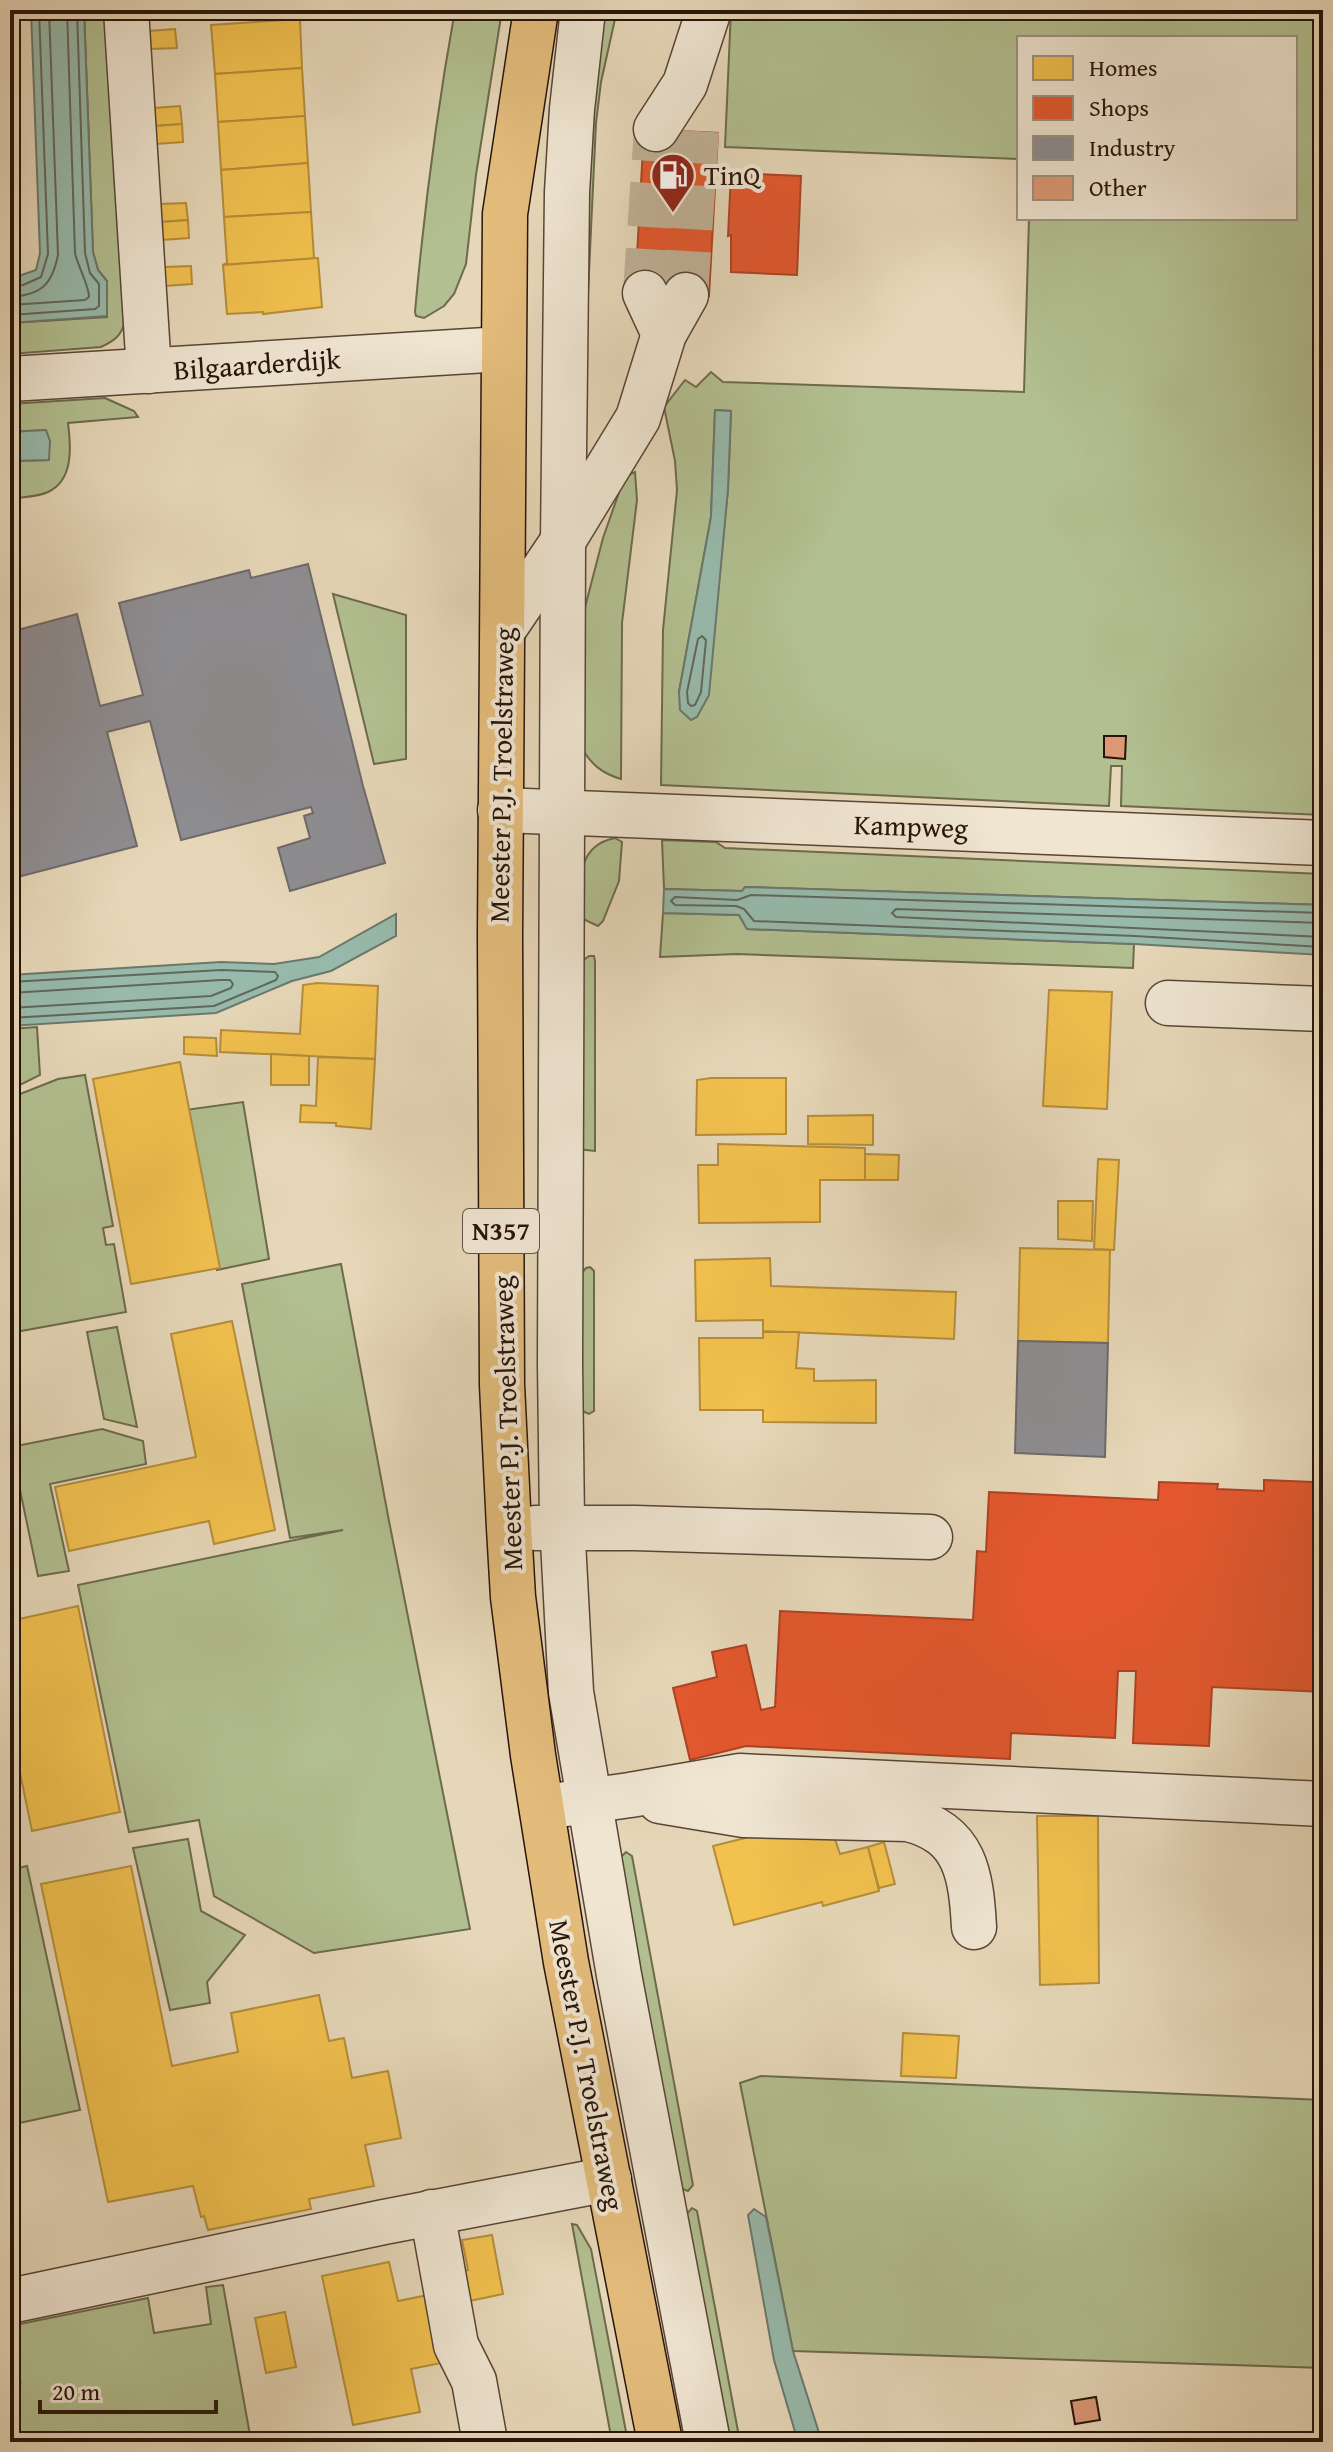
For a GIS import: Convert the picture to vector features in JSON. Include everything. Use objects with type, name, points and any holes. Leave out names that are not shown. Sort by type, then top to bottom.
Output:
[{"type":"main road","name":"Meester P.J. Troelstraweg","points":[[536,10],[505,214],[500,810],[501,1369],[509,1528],[513,1597],[541,1807],[566,1962],[660,2442]]},
{"type":"street","points":[[126,10],[149,371]]},
{"type":"street","name":"Meester P.J. Troelstraweg","points":[[583,10],[567,192],[563,541],[562,1528],[571,1692],[610,1798],[619,1975],[708,2442]]},
{"type":"street","points":[[676,130],[685,84],[709,10]]},
{"type":"street","points":[[503,630],[563,541],[638,418],[664,334],[666,294]]},
{"type":"street","name":"Bilgaarderdijk","points":[[10,379],[503,349]]},
{"type":"street","name":"Kampweg","points":[[500,810],[1323,843]]},
{"type":"street","points":[[1168,1003],[1323,1009]]},
{"type":"street","points":[[509,1528],[930,1537]]},
{"type":"street","points":[[541,1807],[740,1776],[1323,1804]]},
{"type":"street","points":[[610,1798],[744,1815],[908,1819],[927,1824],[946,1835],[964,1862],[971,1887],[974,1927]]},
{"type":"street","points":[[10,2301],[432,2212],[609,2179]]},
{"type":"street","points":[[432,2212],[456,2345],[474,2381],[485,2442]]},
{"type":"green space","points":[[84,10],[105,10],[125,322],[116,338],[101,347],[10,354],[10,323],[107,317],[107,281],[98,270],[93,252]]},
{"type":"green space","points":[[455,10],[502,10],[476,175],[466,264],[454,294],[444,306],[424,318],[416,316],[415,312],[427,198]]},
{"type":"green space","points":[[599,10],[617,10],[601,82],[596,123],[586,336],[581,191]]},
{"type":"green space","points":[[731,10],[1323,10],[1323,815],[1121,806],[1122,766],[1111,766],[1109,806],[661,785],[663,630],[677,490],[675,461],[664,407],[685,380],[696,387],[711,372],[723,382],[1024,392],[1029,220],[1297,220],[1297,36],[1017,36],[1017,159],[725,147]],"holes":[[[715,410],[731,411],[728,489],[718,591],[679,692],[711,517]]]},
{"type":"green space","points":[[105,398],[134,411],[138,417],[68,423],[70,452],[63,479],[44,494],[10,499],[10,461],[49,460],[45,430],[10,432],[10,404]]},
{"type":"green space","points":[[635,472],[637,500],[622,623],[621,779],[597,767],[581,747],[582,619],[603,538],[623,481]]},
{"type":"green space","points":[[333,594],[406,615],[406,759],[374,764]]},
{"type":"green space","points":[[615,838],[622,842],[619,881],[603,921],[598,926],[581,918],[582,869],[592,849]]},
{"type":"green space","points":[[662,840],[716,842],[725,848],[1323,874],[1323,905],[745,887],[742,891],[664,889]]},
{"type":"green space","points":[[663,913],[739,915],[747,929],[1134,944],[1133,968],[737,954],[660,957]]},
{"type":"green space","points":[[594,956],[595,961],[595,1151],[577,1149],[581,962]]},
{"type":"green space","points":[[37,1027],[40,1075],[10,1090],[10,1029]]},
{"type":"green space","points":[[85,1075],[113,1226],[103,1228],[106,1245],[114,1244],[126,1312],[10,1333],[10,1098],[58,1079]]},
{"type":"green space","points":[[243,1102],[269,1259],[217,1270],[185,1110]]},
{"type":"green space","points":[[341,1264],[470,1929],[314,1953],[214,1896],[199,1820],[129,1832],[78,1585],[343,1530],[290,1538],[242,1284]]},
{"type":"green space","points":[[590,1267],[594,1271],[594,1411],[589,1414],[580,1410],[576,1280]]},
{"type":"green space","points":[[117,1327],[137,1427],[104,1419],[87,1332]]},
{"type":"green space","points":[[102,1429],[143,1441],[146,1464],[50,1484],[69,1571],[38,1576],[11,1447]]},
{"type":"green space","points":[[188,1839],[201,1911],[245,1935],[207,1982],[210,2003],[170,2010],[133,1848]]},
{"type":"green space","points":[[626,1852],[632,1856],[693,2185],[688,2191],[678,2187],[621,1857]]},
{"type":"green space","points":[[27,1866],[80,2110],[10,2125],[10,1870]]},
{"type":"green space","points":[[761,2076],[1323,2100],[1323,2368],[793,2351],[740,2083]]},
{"type":"green space","points":[[692,2208],[697,2211],[740,2442],[723,2442],[683,2218]]},
{"type":"green space","points":[[572,2224],[577,2225],[591,2249],[628,2442],[612,2442]]},
{"type":"green space","points":[[223,2285],[250,2435],[210,2442],[10,2442],[10,2326],[148,2298],[154,2333],[211,2324],[206,2287]]},
{"type":"water","points":[[31,10],[84,10],[93,252],[98,270],[107,281],[107,316],[10,323],[10,279],[36,270],[40,253]]},
{"type":"water","points":[[715,410],[731,411],[728,489],[709,695],[697,717],[691,720],[680,710],[679,692],[711,517]]},
{"type":"water","points":[[46,430],[50,441],[49,460],[10,461],[10,432]]},
{"type":"water","points":[[745,887],[1323,905],[1323,955],[1134,944],[747,929],[739,915],[663,913],[664,889],[742,891]]},
{"type":"water","points":[[396,914],[396,936],[331,971],[292,981],[216,1013],[10,1026],[10,975],[221,962],[274,964],[319,957]]},
{"type":"water","points":[[754,2209],[766,2217],[793,2351],[822,2442],[798,2442],[774,2360],[748,2215]]},
{"type":"building: Homes","points":[[300,19],[302,68],[215,74],[211,25]]},
{"type":"building: Homes","points":[[175,29],[177,48],[150,49],[149,31]]},
{"type":"building: Homes","points":[[302,68],[305,116],[218,122],[215,74]]},
{"type":"building: Homes","points":[[180,106],[182,124],[155,126],[154,108]]},
{"type":"building: Homes","points":[[305,116],[308,163],[221,170],[218,122]]},
{"type":"building: Homes","points":[[182,124],[183,142],[156,144],[155,126]]},
{"type":"building: Homes","points":[[308,163],[311,212],[224,217],[221,170]]},
{"type":"building: Homes","points":[[186,203],[188,220],[161,222],[160,204]]},
{"type":"building: Homes","points":[[311,212],[314,258],[318,258],[223,265],[227,263],[224,217]]},
{"type":"building: Homes","points":[[188,220],[189,238],[162,240],[161,222]]},
{"type":"building: Homes","points":[[318,258],[322,307],[263,314],[227,314],[223,265]]},
{"type":"building: Homes","points":[[191,266],[192,284],[165,286],[164,267]]},
{"type":"building: Homes","points":[[303,985],[378,986],[375,1059],[220,1052],[221,1030],[300,1034]]},
{"type":"building: Homes","points":[[1049,990],[1112,992],[1107,1109],[1043,1106]]},
{"type":"building: Homes","points":[[184,1037],[216,1038],[217,1056],[184,1054]]},
{"type":"building: Homes","points":[[271,1054],[309,1056],[309,1085],[271,1085]]},
{"type":"building: Homes","points":[[318,1057],[375,1059],[371,1129],[336,1126],[336,1123],[300,1122],[301,1105],[316,1106]]},
{"type":"building: Homes","points":[[180,1062],[220,1268],[131,1284],[93,1079]]},
{"type":"building: Homes","points":[[786,1078],[786,1134],[696,1135],[697,1080]]},
{"type":"building: Homes","points":[[873,1115],[873,1145],[808,1144],[808,1116]]},
{"type":"building: Homes","points":[[718,1144],[865,1148],[865,1180],[820,1180],[820,1222],[699,1223],[698,1165],[718,1165]]},
{"type":"building: Homes","points":[[865,1154],[899,1155],[898,1180],[865,1180]]},
{"type":"building: Homes","points":[[1098,1159],[1119,1160],[1114,1250],[1094,1249]]},
{"type":"building: Homes","points":[[1058,1201],[1093,1201],[1092,1241],[1058,1239]]},
{"type":"building: Homes","points":[[1020,1248],[1110,1250],[1108,1343],[1018,1341]]},
{"type":"building: Homes","points":[[770,1258],[771,1286],[956,1292],[954,1339],[763,1331],[763,1320],[696,1321],[695,1260]]},
{"type":"building: Homes","points":[[232,1321],[275,1530],[214,1544],[209,1521],[69,1551],[55,1487],[196,1457],[171,1334]]},
{"type":"building: Homes","points":[[763,1332],[799,1332],[796,1368],[814,1369],[814,1381],[876,1380],[876,1423],[763,1422],[763,1410],[700,1410],[699,1338],[763,1338]]},
{"type":"building: Homes","points":[[78,1606],[120,1812],[32,1831],[10,1724],[10,1621]]},
{"type":"building: Homes","points":[[1037,1816],[1098,1816],[1099,1983],[1040,1985]]},
{"type":"building: Homes","points":[[757,1835],[834,1836],[840,1854],[868,1847],[879,1891],[734,1925],[713,1846]]},
{"type":"building: Homes","points":[[884,1842],[895,1884],[879,1888],[868,1847]]},
{"type":"building: Homes","points":[[131,1866],[172,2066],[238,2052],[231,2013],[319,1995],[329,2041],[344,2038],[352,2078],[388,2071],[401,2138],[365,2145],[374,2186],[309,2199],[311,2209],[208,2230],[204,2216],[201,2217],[193,2186],[108,2202],[41,1884]]},
{"type":"building: Homes","points":[[903,2033],[959,2036],[956,2078],[901,2076]]},
{"type":"building: Homes","points":[[492,2235],[503,2294],[460,2303],[454,2272],[468,2270],[462,2240]]},
{"type":"building: Homes","points":[[389,2262],[398,2301],[433,2294],[446,2362],[411,2369],[420,2412],[353,2425],[322,2276]]},
{"type":"building: Homes","points":[[285,2312],[296,2367],[266,2373],[255,2318]]},
{"type":"building: Homes","points":[[14,2351],[21,2384],[10,2386],[10,2352]]},
{"type":"building: Shops","points":[[644,129],[718,133],[709,296],[635,292]]},
{"type":"building: Shops","points":[[731,173],[801,176],[797,275],[731,272],[731,235],[728,236]]},
{"type":"building: Shops","points":[[1264,1480],[1313,1482],[1313,1492],[1323,1493],[1323,1692],[1212,1687],[1209,1746],[1133,1743],[1136,1671],[1118,1671],[1115,1738],[1011,1733],[1010,1759],[746,1746],[690,1760],[673,1688],[717,1677],[712,1652],[746,1645],[761,1710],[775,1707],[780,1611],[973,1620],[977,1551],[986,1552],[989,1492],[1158,1500],[1159,1482],[1218,1484],[1217,1489],[1264,1491]]},
{"type":"building: Shops","points":[[1313,1482],[1323,1482],[1323,1493],[1313,1492]]},
{"type":"building: Industry","points":[[308,564],[385,863],[290,891],[278,848],[310,838],[304,816],[313,813],[311,807],[181,840],[150,721],[107,732],[137,846],[10,879],[10,632],[77,614],[100,706],[143,695],[119,603],[249,570],[251,578]]},
{"type":"building: Industry","points":[[1018,1341],[1108,1343],[1105,1457],[1015,1453]]},
{"type":"building: Other","points":[[1104,736],[1126,736],[1125,759],[1104,757]]},
{"type":"building: Other","points":[[1096,2397],[1100,2420],[1075,2424],[1071,2401]]},
{"type":"tunnel","points":[[645,293],[656,129]]},
{"type":"tunnel","points":[[686,295],[697,131]]},
{"type":"place","name":"TinQ","points":[[673,214]]}]
